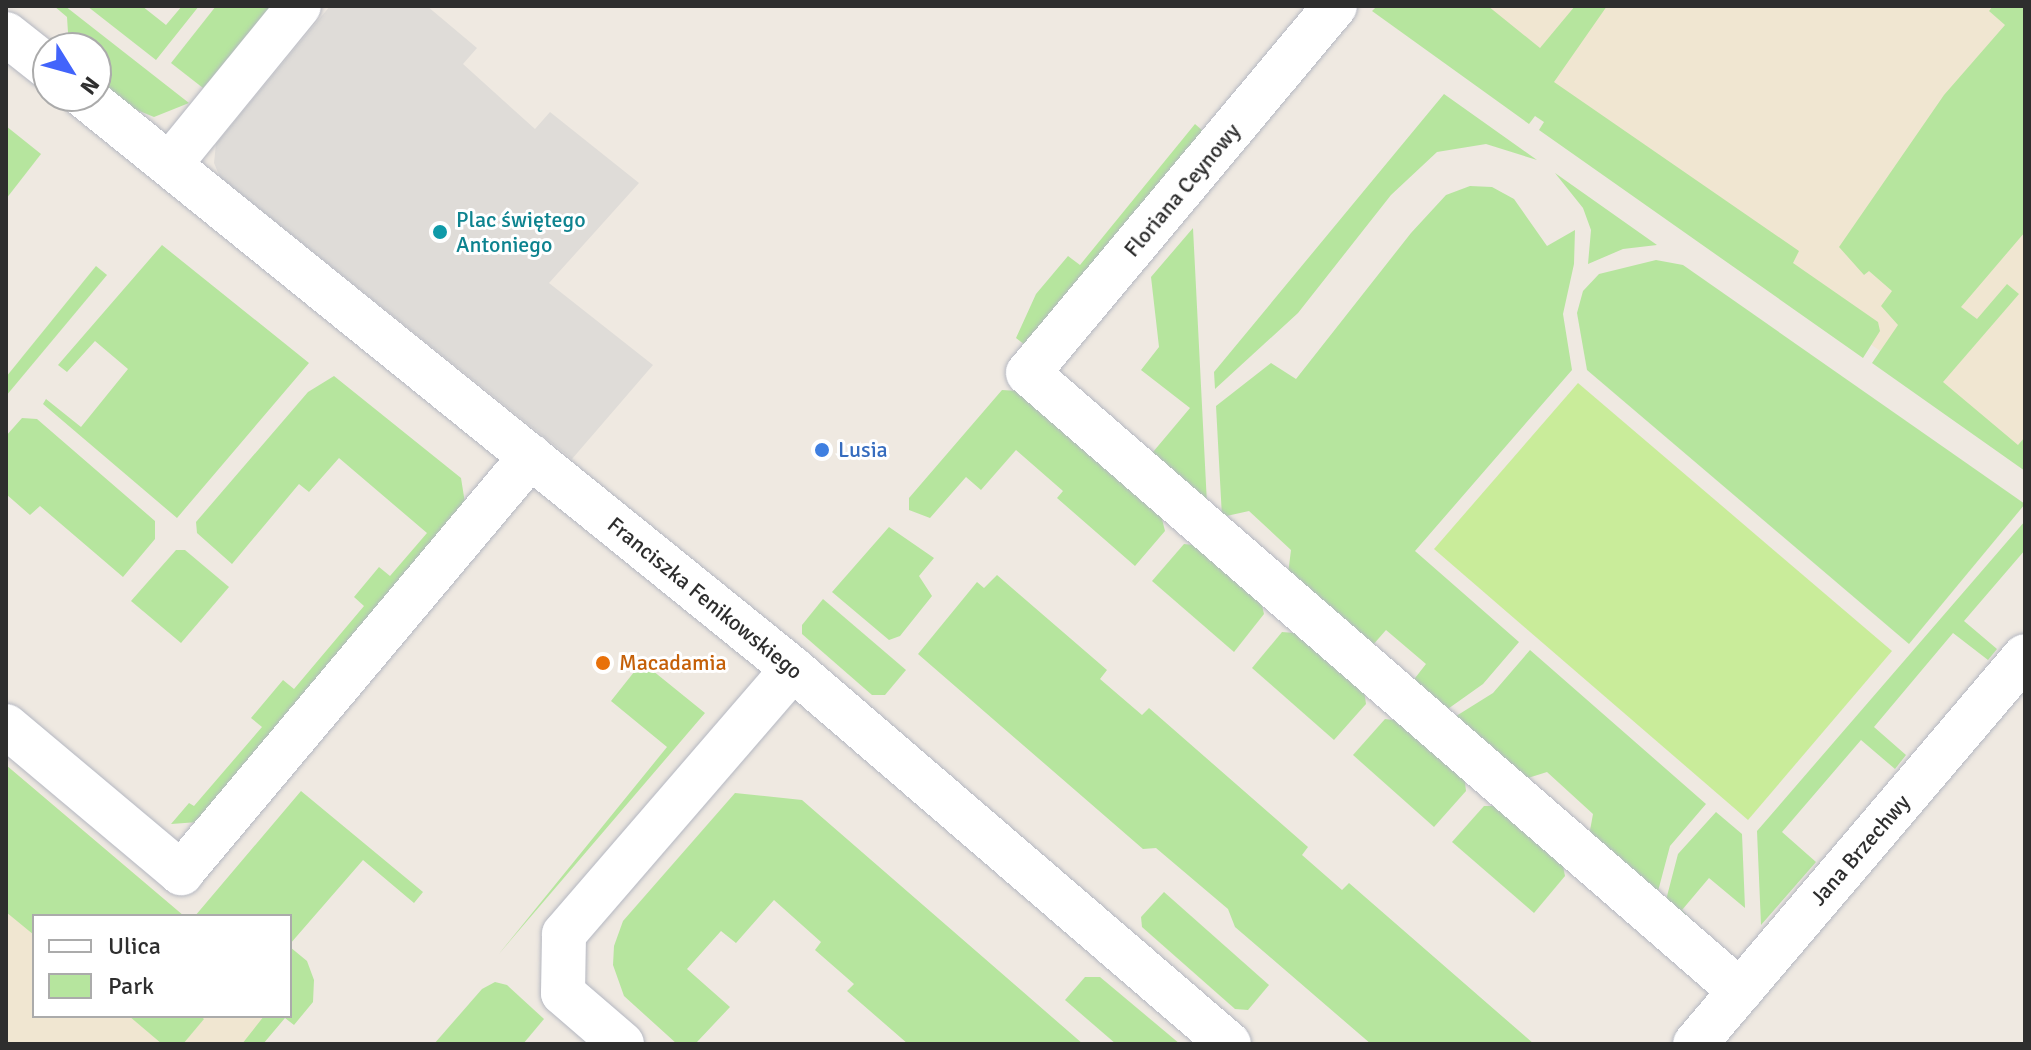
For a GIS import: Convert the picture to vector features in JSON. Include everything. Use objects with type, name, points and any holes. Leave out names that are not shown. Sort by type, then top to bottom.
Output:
[{"type":"street","points":[[170,164],[299,6]]},
{"type":"street","name":"Floriana Ceynowy","points":[[1335,6],[1028,373],[1740,991]]},
{"type":"street","points":[[6,34],[32,54]]},
{"type":"street","name":"Franciszka Fenikowskiego","points":[[104,112],[793,669],[1229,1044]]},
{"type":"street","points":[[6,726],[181,873],[531,456]]},
{"type":"street","name":"Jana Brzechwy","points":[[1695,1044],[2025,656]]},
{"type":"street","points":[[622,1044],[563,993],[564,934],[793,669]]},
{"type":"shaded area","name":"Plac świętego Antoniego","points":[[330,6],[427,6],[477,48],[463,64],[535,129],[550,112],[639,183],[549,283],[653,365],[572,459],[220,177],[214,163],[216,144]]},
{"type":"shaded area","points":[[1383,6],[2025,6],[2025,450],[1380,9]]},
{"type":"shaded area","points":[[6,765],[182,914],[32,914],[32,1018],[284,1018],[263,1044],[6,1044]]},
{"type":"green space","points":[[54,6],[65,6],[98,32],[68,32],[67,17]]},
{"type":"green space","points":[[87,6],[142,6],[166,25],[182,6],[199,6],[156,60]]},
{"type":"green space","points":[[216,6],[274,6],[203,88],[171,63]]},
{"type":"green space","points":[[1377,6],[1488,6],[1540,48],[1575,6],[1607,6],[1554,82],[1799,251],[1793,263],[1878,322],[1880,331],[1863,358],[1539,130],[1544,122],[1535,116],[1529,124],[1372,11]]},
{"type":"green space","points":[[1993,6],[2025,8],[2025,232],[1961,307],[1977,319],[2007,284],[2019,294],[1943,382],[2018,445],[2025,437],[2025,471],[1872,363],[1898,325],[1881,306],[1892,291],[1869,271],[1864,275],[1839,247],[1944,95],[2005,25],[1989,11]]},
{"type":"green space","points":[[112,43],[189,103],[154,117],[132,108],[112,92]]},
{"type":"green space","points":[[1444,94],[1537,160],[1486,144],[1437,152],[1391,195],[1298,313],[1215,389],[1214,372]]},
{"type":"green space","points":[[1195,124],[1203,131],[1025,345],[1016,338],[1036,294],[1068,256],[1080,265]]},
{"type":"green space","points":[[6,126],[41,154],[6,199]]},
{"type":"green space","points":[[1555,173],[1657,245],[1623,249],[1588,264],[1591,230],[1583,208]]},
{"type":"green space","points":[[1470,186],[1492,187],[1514,199],[1547,246],[1575,230],[1574,264],[1563,314],[1572,370],[1415,551],[1519,642],[1483,684],[1445,711],[1412,682],[1426,664],[1386,630],[1372,646],[1288,574],[1291,550],[1249,511],[1222,517],[1216,406],[1271,363],[1296,379],[1411,233],[1446,195]]},
{"type":"green space","points":[[1193,228],[1207,504],[1116,426],[1153,452],[1190,408],[1141,370],[1159,347],[1151,277]]},
{"type":"green space","points":[[162,245],[309,363],[177,518],[43,404],[46,399],[81,427],[128,369],[95,341],[67,372],[58,365]]},
{"type":"green space","points":[[1656,260],[1683,265],[2025,504],[1909,644],[1587,370],[1577,313],[1583,291],[1599,274]]},
{"type":"green space","points":[[96,266],[107,275],[6,396],[6,377]]},
{"type":"green space","points":[[334,376],[461,478],[465,503],[198,822],[171,824],[189,803],[194,806],[262,727],[251,718],[283,680],[294,689],[364,606],[354,597],[379,567],[390,576],[427,533],[339,458],[309,492],[299,484],[232,564],[197,533],[196,522],[308,392]]},
{"type":"green space","points":[[1578,383],[1892,651],[1748,820],[1434,549]]},
{"type":"green space","points":[[1002,390],[1020,391],[1161,515],[1165,531],[1135,566],[1057,498],[1063,491],[1016,450],[981,490],[966,477],[930,518],[909,510],[909,498]]},
{"type":"green space","points":[[22,418],[37,419],[155,521],[155,539],[123,577],[40,506],[30,515],[6,494],[6,436]]},
{"type":"green space","points":[[2025,521],[2025,550],[1964,621],[1997,649],[1988,660],[1953,633],[1874,727],[1906,755],[1895,769],[1861,740],[1782,832],[1816,862],[1761,925],[1757,831]]},
{"type":"green space","points":[[889,527],[934,558],[919,576],[932,596],[900,636],[889,640],[832,592]]},
{"type":"green space","points":[[1184,544],[1194,545],[1261,601],[1264,614],[1234,652],[1152,581]]},
{"type":"green space","points":[[176,550],[185,550],[229,587],[181,643],[131,601]]},
{"type":"green space","points":[[997,575],[1107,670],[1100,679],[1142,715],[1149,708],[1308,847],[1302,855],[1342,890],[1349,883],[1534,1044],[1371,1044],[1235,927],[1228,909],[1156,848],[1143,849],[918,654],[977,582],[984,588]]},
{"type":"green space","points":[[823,599],[906,670],[885,695],[872,695],[802,634],[802,625]]},
{"type":"green space","points":[[1282,632],[1295,633],[1364,690],[1366,704],[1334,740],[1252,668]]},
{"type":"green space","points":[[1530,650],[1706,804],[1670,846],[1657,895],[1589,836],[1593,814],[1547,772],[1522,780],[1453,718],[1493,693]]},
{"type":"green space","points":[[642,662],[705,713],[498,955],[667,747],[611,701]]},
{"type":"green space","points":[[1385,719],[1401,721],[1464,774],[1466,791],[1434,827],[1353,755]]},
{"type":"green space","points":[[6,765],[182,914],[32,914],[32,933],[6,912]]},
{"type":"green space","points":[[301,791],[423,892],[414,903],[363,860],[292,942],[292,914],[197,914]]},
{"type":"green space","points":[[735,793],[802,800],[1083,1044],[908,1044],[847,991],[854,984],[815,950],[821,942],[774,900],[736,943],[721,931],[687,969],[730,1007],[697,1042],[677,1044],[624,996],[613,965],[614,946],[623,921]]},
{"type":"green space","points":[[1484,806],[1500,806],[1562,861],[1565,876],[1534,913],[1452,842]]},
{"type":"green space","points":[[1716,812],[1742,834],[1745,908],[1709,878],[1682,910],[1709,938],[1666,900],[1678,854]]},
{"type":"green space","points":[[1164,892],[1269,985],[1248,1010],[1235,1009],[1142,927],[1141,917]]},
{"type":"green space","points":[[292,949],[307,961],[314,980],[313,1002],[294,1025],[285,1018],[292,1018]]},
{"type":"green space","points":[[1085,977],[1100,977],[1180,1044],[1116,1044],[1065,1000]]},
{"type":"green space","points":[[495,982],[507,985],[544,1019],[523,1044],[434,1044],[482,989]]},
{"type":"green space","points":[[131,1018],[204,1019],[183,1044],[162,1044]]},
{"type":"green space","points":[[262,1018],[285,1018],[263,1044],[242,1044]]},
{"type":"place","name":"Plac świętego Antoniego","points":[[440,232]]},
{"type":"place","name":"Lusia","points":[[822,450]]},
{"type":"place","name":"Macadamia","points":[[603,663]]}]
